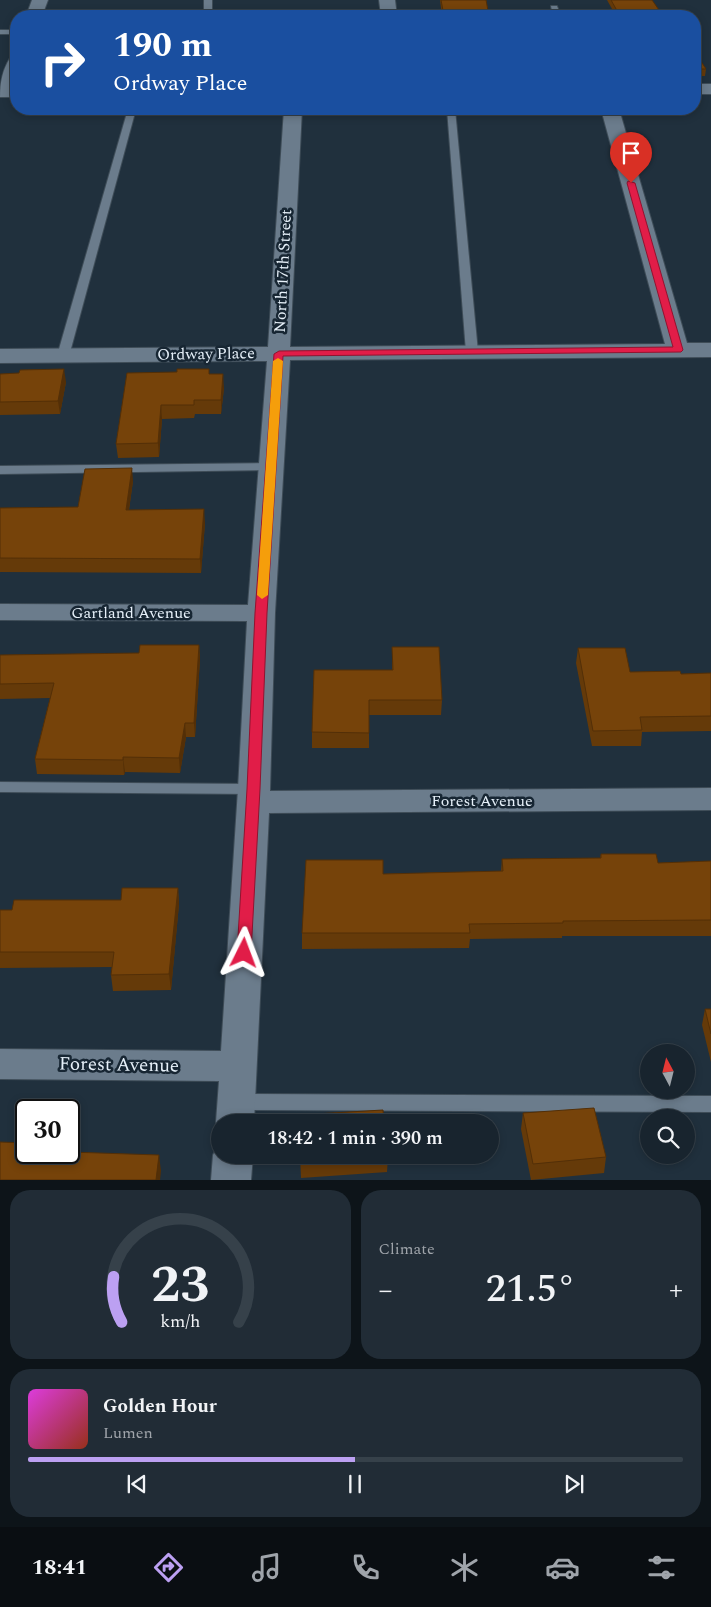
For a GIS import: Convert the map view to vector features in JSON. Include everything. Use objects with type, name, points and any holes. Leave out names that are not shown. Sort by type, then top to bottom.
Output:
[{"type":"street","name":"North 17th Street","points":[[235,1112],[253,796],[261,613],[272,467],[293,115]]},
{"type":"street","points":[[612,115],[678,350]]},
{"type":"street","name":"Ordway Place","points":[[0,356],[711,350]]},
{"type":"street","name":"Gartland Avenue","points":[[0,612],[261,613]]},
{"type":"street","name":"Forest Avenue","points":[[253,796],[711,800]]},
{"type":"street","name":"Forest Avenue","points":[[0,1064],[238,1066]]},
{"type":"street","points":[[231,1180],[232,1164]]},
{"type":"lane","points":[[63,356],[130,115]]},
{"type":"lane","points":[[452,115],[472,352]]},
{"type":"lane","points":[[0,470],[272,467]]},
{"type":"lane","points":[[0,787],[253,796]]},
{"type":"lane","points":[[235,1112],[711,1104]]},
{"type":"building","points":[[441,0],[486,0],[488,10],[443,10]]},
{"type":"building","points":[[611,0],[652,0],[659,10],[617,10]]},
{"type":"building","points":[[701,61],[706,69],[701,69]]},
{"type":"building","points":[[64,369],[58,401],[0,402],[0,374],[19,373],[20,370]]},
{"type":"building","points":[[177,369],[209,369],[209,374],[223,374],[221,400],[194,400],[194,405],[161,405],[158,443],[116,444],[127,373],[177,372]]},
{"type":"building","points":[[132,468],[126,510],[204,509],[200,559],[0,558],[0,508],[78,507],[85,469]]},
{"type":"building","points":[[140,645],[199,645],[194,723],[185,723],[179,758],[123,757],[123,760],[35,759],[54,683],[0,684],[0,655],[139,653]]},
{"type":"building","points":[[392,647],[439,647],[442,700],[369,700],[369,733],[312,732],[314,670],[393,670]]},
{"type":"building","points":[[578,648],[625,648],[630,672],[680,671],[681,674],[711,673],[711,716],[640,717],[642,730],[593,731]]},
{"type":"building","points":[[601,854],[656,854],[658,863],[711,861],[711,920],[469,924],[470,933],[302,933],[306,860],[383,860],[383,874],[503,871],[502,859],[601,858]]},
{"type":"building","points":[[122,888],[178,888],[169,974],[111,975],[114,952],[0,952],[0,910],[12,910],[14,900],[121,900]]},
{"type":"building","points":[[705,1009],[711,1009],[711,1034]]},
{"type":"building","points":[[594,1108],[606,1157],[533,1164],[523,1113]]},
{"type":"building","points":[[383,1110],[383,1114],[315,1114]]},
{"type":"building","points":[[0,1142],[15,1143],[15,1164],[80,1164],[80,1152],[159,1155],[156,1180],[0,1180]]},
{"type":"slow traffic","points":[[262,595],[278,361]]},
{"type":"route","points":[[244,953],[254,789],[261,613],[279,354],[678,350],[631,183]]}]
